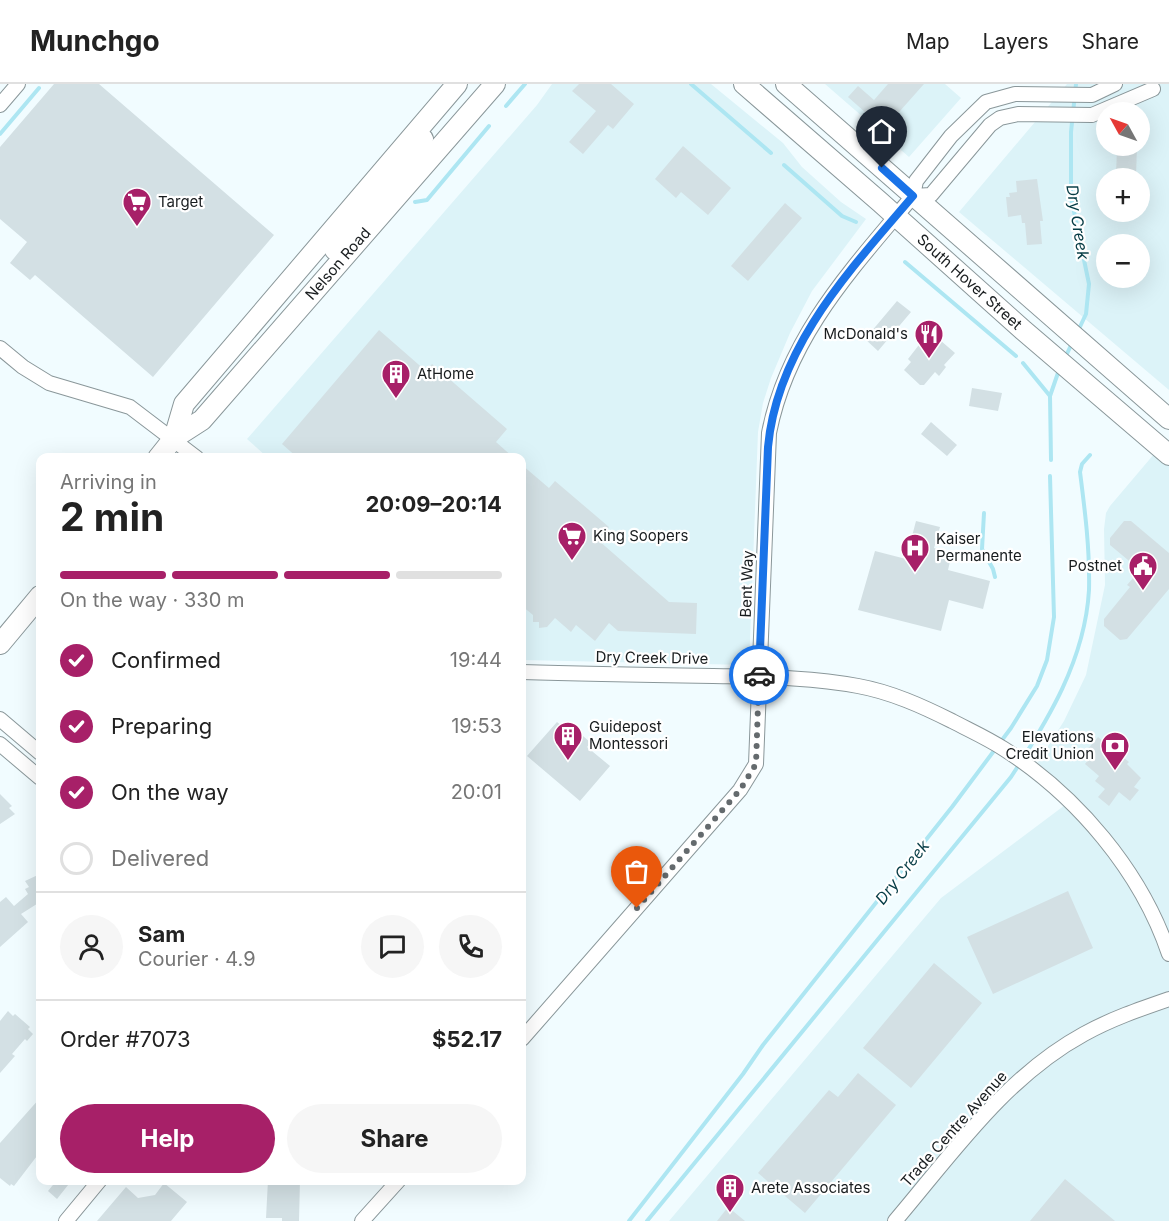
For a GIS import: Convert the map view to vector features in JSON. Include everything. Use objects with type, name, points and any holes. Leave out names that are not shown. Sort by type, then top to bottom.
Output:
[{"type":"main road","name":"Nelson Road","points":[[174,438],[184,404],[457,84]]},
{"type":"main road","name":"Nelson Road","points":[[162,453],[174,438],[202,420],[495,84]]},
{"type":"main road","name":"South Hover Street","points":[[744,84],[1169,455]]},
{"type":"main road","name":"South Hover Street","points":[[786,84],[1169,419]]},
{"type":"main road","points":[[338,265],[333,255],[336,248],[412,157],[425,136],[436,109]]},
{"type":"main road","points":[[0,644],[36,601]]},
{"type":"street","points":[[0,105],[18,84]]},
{"type":"street","name":"Bent Way","points":[[526,1034],[740,790],[756,764],[768,447],[777,399],[797,351],[826,303],[846,275],[913,196],[916,181],[951,136],[986,102],[1015,94],[1092,95],[1115,84]]},
{"type":"street","name":"Bent Way","points":[[913,196],[931,195],[990,125],[1000,118],[1018,114],[1092,115],[1153,89]]},
{"type":"street","points":[[0,348],[23,368],[49,383],[130,407],[191,453]]},
{"type":"street","name":"Dry Creek Drive","points":[[526,672],[759,677],[847,684],[877,691],[924,707],[1006,750],[1069,802],[1128,871],[1154,917],[1169,954]]},
{"type":"street","points":[[0,718],[36,750]]},
{"type":"street","points":[[0,744],[36,775]]},
{"type":"street","name":"Trade Centre Avenue","points":[[895,1221],[987,1112],[1038,1065],[1072,1041],[1103,1025],[1169,999]]},
{"type":"street","points":[[66,1221],[96,1185]]},
{"type":"street","points":[[362,1221],[394,1185]]},
{"type":"shaded area","points":[[552,84],[711,84],[783,143],[802,167],[841,202],[866,219],[812,291],[790,333],[763,403],[758,432],[749,665],[526,660],[526,453],[263,453],[247,439],[537,105]]},
{"type":"shaded area","points":[[825,84],[945,84],[961,98],[909,157]]},
{"type":"shaded area","points":[[1067,84],[1169,84],[1169,390],[959,212]]},
{"type":"shaded area","points":[[1160,447],[1169,455],[1169,1221],[669,1221],[941,898],[1069,802],[1033,770],[1064,721],[1086,675],[1105,585],[1106,513]]},
{"type":"building","name":"Target","points":[[54,84],[99,84],[274,235],[153,377],[35,275],[30,280],[10,263],[27,242],[0,219],[0,147]]},
{"type":"building","points":[[579,84],[611,84],[634,104],[613,129],[608,125],[583,154],[569,142],[596,111],[572,91]]},
{"type":"building","points":[[888,84],[924,84],[884,129],[848,97],[858,86],[874,100]]},
{"type":"building","points":[[683,146],[731,188],[708,215],[681,192],[676,198],[655,179]]},
{"type":"building","points":[[1117,156],[1137,156],[1136,168],[1116,168]]},
{"type":"building","points":[[1037,179],[1043,221],[1040,221],[1042,244],[1027,245],[1025,223],[1022,223],[1021,215],[1008,217],[1006,197],[1010,197],[1009,193],[1017,192],[1016,181]]},
{"type":"building","points":[[785,203],[802,218],[748,281],[731,266]]},
{"type":"building","points":[[897,301],[911,312],[878,351],[865,339]]},
{"type":"building","name":"AtHome","points":[[379,330],[426,371],[432,364],[507,429],[496,442],[508,453],[292,453],[282,444]]},
{"type":"building","name":"McDonald's","points":[[931,336],[940,340],[955,353],[944,365],[946,367],[939,376],[935,372],[924,385],[920,385],[904,370],[911,362],[908,359],[922,341],[926,341]]},
{"type":"building","points":[[972,388],[1002,393],[998,411],[969,406]]},
{"type":"building","points":[[931,422],[957,445],[947,456],[921,434]]},
{"type":"building","name":"King Soopers","points":[[526,468],[549,488],[555,481],[609,527],[598,540],[669,602],[697,603],[696,634],[618,631],[609,623],[595,641],[576,625],[571,632],[555,618],[547,627],[539,628],[539,622],[533,622],[533,615],[526,609]]},
{"type":"building","name":"Kaiser Permanente","points":[[916,521],[940,527],[934,548],[952,553],[948,570],[990,581],[983,609],[949,600],[941,631],[858,610],[875,551],[906,559]]},
{"type":"building","points":[[1124,521],[1131,521],[1169,553],[1169,589],[1127,639],[1120,640],[1104,626],[1104,619],[1130,587],[1127,585],[1140,570],[1110,545],[1110,538]]},
{"type":"building","name":"Guidepost Montessori","points":[[557,722],[578,740],[583,736],[591,743],[587,747],[610,766],[580,801],[527,756]]},
{"type":"building","name":"Elevations Credit Union","points":[[1098,737],[1129,762],[1127,764],[1141,778],[1134,787],[1139,790],[1130,801],[1119,792],[1109,806],[1098,797],[1105,789],[1095,781],[1099,776],[1085,764],[1092,755],[1087,750]]},
{"type":"building","points":[[0,794],[12,806],[9,808],[15,814],[0,824]]},
{"type":"building","points":[[36,876],[36,905],[21,914],[28,922],[0,947],[0,902],[6,897],[14,906],[28,894],[25,889],[29,887],[25,881]]},
{"type":"building","points":[[1068,891],[1093,948],[993,994],[967,937]]},
{"type":"building","points":[[934,963],[982,1003],[911,1088],[863,1048]]},
{"type":"building","points":[[8,1011],[30,1027],[28,1029],[33,1034],[27,1041],[25,1039],[12,1054],[15,1056],[0,1073],[0,1021]]},
{"type":"building","points":[[858,1073],[896,1105],[805,1213],[758,1173],[829,1090],[838,1097]]},
{"type":"building","points":[[36,1102],[36,1157],[14,1186],[11,1184],[10,1186],[0,1178],[0,1143]]},
{"type":"building","points":[[1065,1179],[1115,1221],[1030,1221]]},
{"type":"building","points":[[53,1185],[68,1185],[57,1199],[48,1191]]},
{"type":"building","points":[[162,1185],[166,1185],[187,1202],[171,1221],[97,1221],[126,1187],[138,1198],[155,1195]]},
{"type":"building","points":[[268,1185],[300,1185],[299,1221],[266,1218]]},
{"type":"building","name":"Arete Associates","points":[[728,1207],[745,1221],[717,1221]]},
{"type":"waterway","points":[[506,106],[525,84]]},
{"type":"waterway","points":[[691,84],[771,153]]},
{"type":"waterway","name":"Dry Creek","points":[[1076,84],[1071,132],[1071,197],[1089,284],[1086,314],[1078,331]]},
{"type":"waterway","points":[[0,134],[39,88]]},
{"type":"waterway","points":[[415,202],[427,200],[489,126]]},
{"type":"waterway","points":[[784,165],[842,216],[856,222]]},
{"type":"waterway","points":[[905,262],[1016,356]]},
{"type":"waterway","name":"Dry Creek","points":[[1065,358],[1072,343]]},
{"type":"waterway","points":[[1023,363],[1050,396]]},
{"type":"waterway","name":"Dry Creek","points":[[1051,460],[1050,396],[1059,370]]},
{"type":"waterway","points":[[647,1221],[1011,777],[1038,734],[1072,665],[1086,616],[1089,560],[1080,472],[1082,464],[1090,455]]},
{"type":"waterway","name":"Dry Creek","points":[[629,1221],[763,1045],[952,807],[1011,728],[1037,686],[1047,660],[1054,617],[1050,476]]},
{"type":"waterway","points":[[984,513],[982,549],[995,577]]},
{"type":"way so far","points":[[637,908],[740,790],[756,764],[759,675]]},
{"type":"place","name":"Target","points":[[137,228]]},
{"type":"place","name":"McDonald's","points":[[929,360]]},
{"type":"place","name":"AtHome","points":[[396,400]]},
{"type":"place","name":"King Soopers","points":[[572,562]]},
{"type":"place","name":"Kaiser Permanente","points":[[915,574]]},
{"type":"place","name":"Postnet","points":[[1143,592]]},
{"type":"place","name":"Guidepost Montessori","points":[[568,762]]},
{"type":"place","name":"Elevations Credit Union","points":[[1115,772]]},
{"type":"place","name":"Arete Associates","points":[[730,1214]]},
{"type":"route","points":[[759,675],[768,447],[774,410],[791,363],[822,310],[846,275],[913,196],[882,168]]}]
